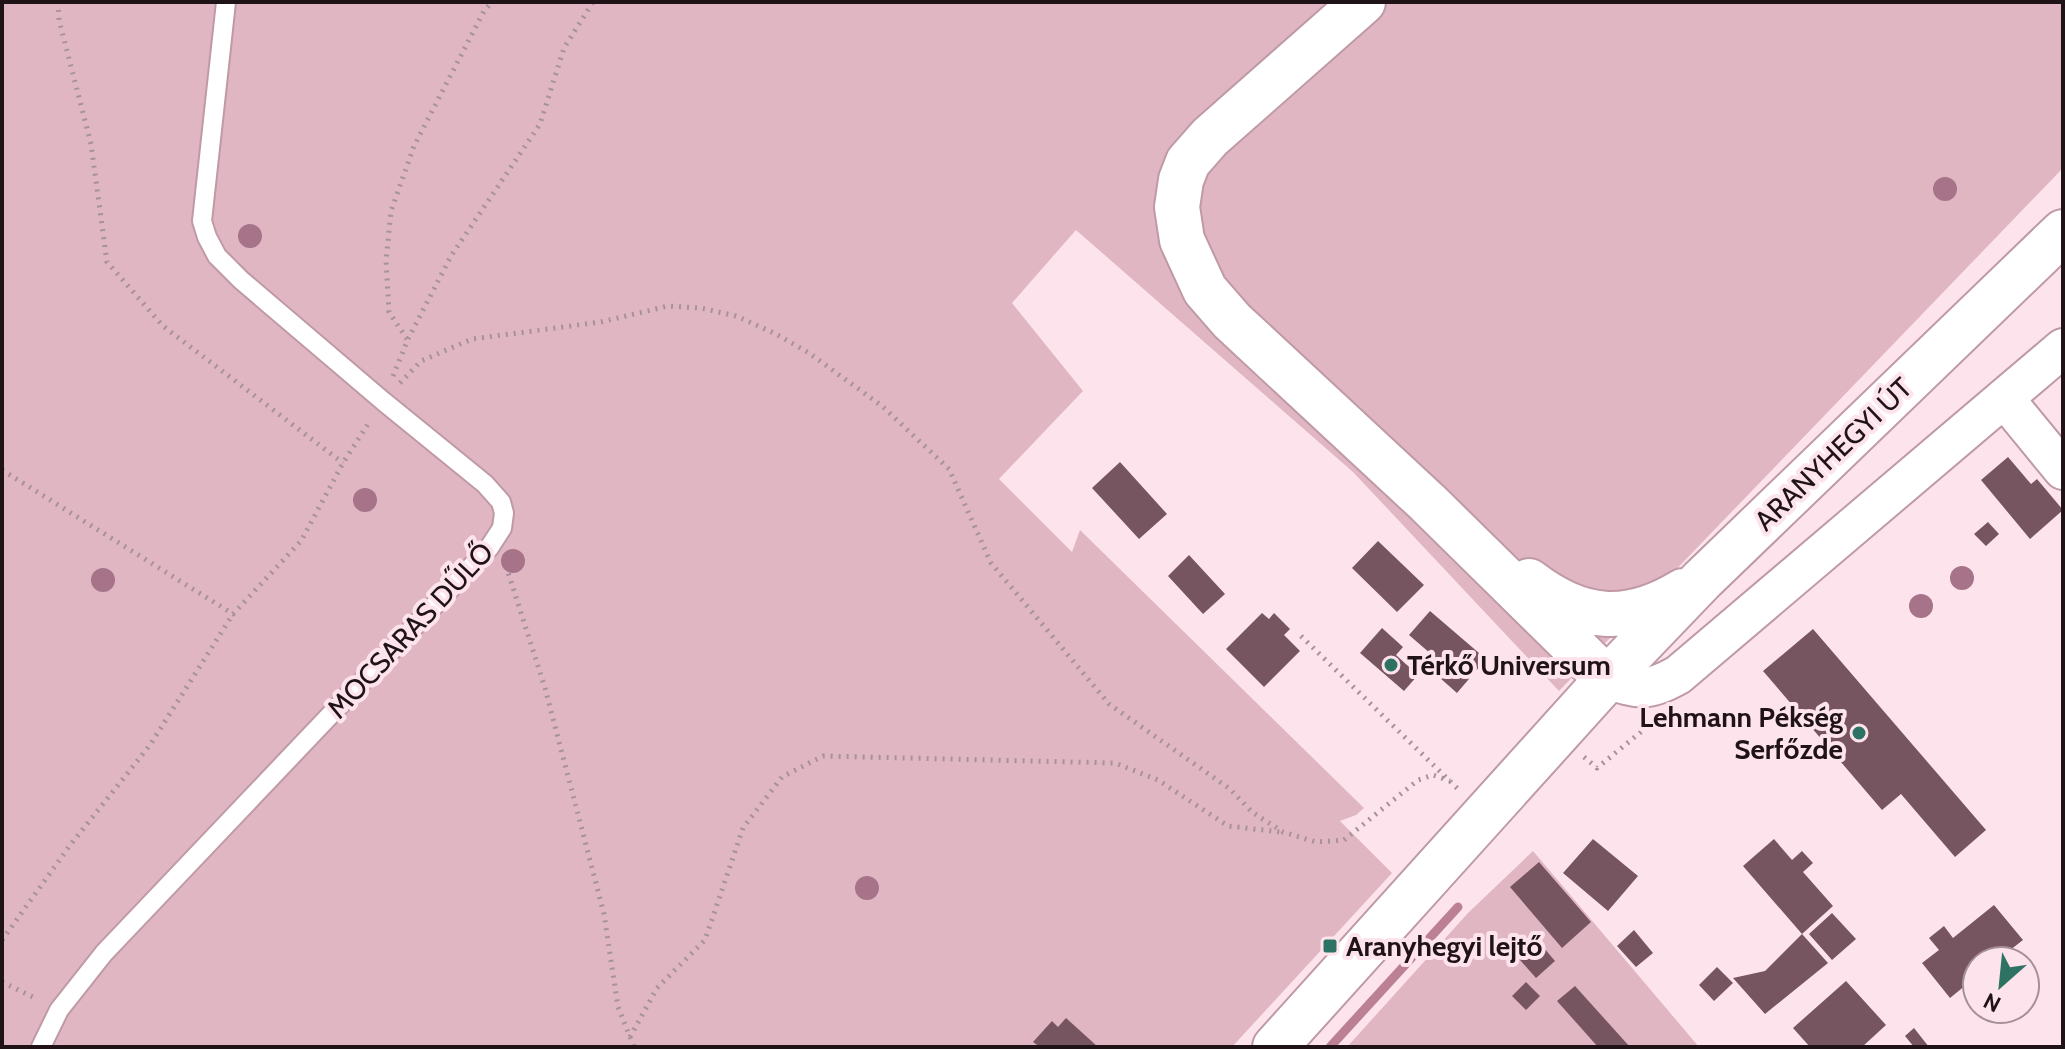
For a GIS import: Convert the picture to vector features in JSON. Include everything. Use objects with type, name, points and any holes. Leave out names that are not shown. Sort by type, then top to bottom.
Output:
[{"type":"street","points":[[1363,2],[1188,162],[1181,180],[1177,207],[1182,240],[1205,290],[1232,321],[1427,502],[1607,679],[1637,690],[1658,686],[1678,675],[2063,348]]},
{"type":"street","name":"ARANYHEGYI ÚT","points":[[1275,1047],[1607,679],[1702,580],[2063,232]]},
{"type":"street","points":[[2004,398],[2063,470]]},
{"type":"street","points":[[1427,502],[1551,597],[1581,611],[1619,614],[1658,606],[1702,580]]},
{"type":"lane","name":"MOCSARAS DŰLŐ","points":[[41,1047],[59,1010],[104,953],[489,548],[502,528],[504,513],[501,502],[485,484],[241,280],[217,256],[207,237],[202,221],[226,2]]},
{"type":"path","points":[[58,2],[59,20],[91,144],[107,262],[163,326],[343,463]]},
{"type":"path","points":[[408,339],[389,312],[386,261],[391,211],[414,146],[484,11],[492,2]]},
{"type":"path","points":[[383,401],[421,361],[472,339],[601,322],[668,306],[724,313],[774,333],[809,353],[882,406],[949,469],[991,563],[1109,704],[1230,789],[1252,812],[1283,832]]},
{"type":"path","points":[[489,548],[505,562],[545,688],[604,914],[618,1007],[634,1047]]},
{"type":"path","points":[[2,940],[71,844],[150,745],[233,614]]},
{"type":"path","points":[[1301,636],[1450,781],[1487,812]]},
{"type":"path","points":[[630,1037],[657,988],[705,940],[743,828],[782,777],[823,756],[1115,763],[1158,780],[1228,826],[1283,832],[1316,842],[1344,840],[1418,780],[1433,775],[1450,781]]},
{"type":"path","points":[[2,982],[22,994],[41,1000]]},
{"type":"shaded area","points":[[2,2],[2063,2],[2063,168],[1559,691],[1353,472],[1076,230],[1012,303],[1083,391],[999,479],[1072,552],[1080,530],[1364,808],[1340,821],[1392,873],[1232,1047],[2,1047]]},
{"type":"shaded area","points":[[1533,851],[1699,1047],[1347,1047],[1468,913]]},
{"type":"building","points":[[2008,457],[2031,484],[2037,479],[2063,510],[2030,539],[1981,480]]},
{"type":"building","points":[[1120,462],[1167,514],[1139,539],[1092,488]]},
{"type":"building","points":[[1988,522],[1999,534],[1986,546],[1974,534]]},
{"type":"building","points":[[1378,541],[1424,585],[1397,612],[1352,568]]},
{"type":"building","points":[[1189,555],[1225,594],[1203,614],[1168,576]]},
{"type":"building","points":[[1430,611],[1486,659],[1457,693],[1423,663],[1431,654],[1409,635]]},
{"type":"building","points":[[1262,613],[1269,619],[1274,613],[1290,629],[1284,635],[1300,651],[1264,687],[1226,649]]},
{"type":"building","name":"Térkő Universum","points":[[1382,628],[1403,647],[1396,655],[1418,675],[1404,691],[1360,653]]},
{"type":"building","name":"Lehmann Pékség Serfőzde","points":[[1813,629],[1986,830],[1955,857],[1901,794],[1882,810],[1763,671]]},
{"type":"building","points":[[1593,839],[1638,876],[1608,911],[1563,873]]},
{"type":"building","points":[[1774,839],[1792,860],[1802,851],[1813,863],[1803,872],[1833,906],[1802,934],[1743,866]]},
{"type":"building","points":[[1539,862],[1591,922],[1562,948],[1510,887]]},
{"type":"building","points":[[1994,905],[2023,940],[2017,945],[1961,945],[1961,989],[1950,998],[1922,963],[1939,950],[1929,938],[1944,926],[1953,938]]},
{"type":"building","points":[[1832,913],[1856,939],[1832,960],[1809,934]]},
{"type":"building","points":[[1634,930],[1653,953],[1636,967],[1617,946]]},
{"type":"building","points":[[1802,934],[1828,963],[1765,1014],[1733,978],[1765,971]]},
{"type":"building","points":[[1533,935],[1555,961],[1536,978],[1513,952]]},
{"type":"building","points":[[1717,967],[1733,983],[1714,1001],[1699,985]]},
{"type":"building","points":[[1846,981],[1886,1025],[1862,1047],[1810,1047],[1793,1028]]},
{"type":"building","points":[[1526,982],[1540,996],[1526,1010],[1512,996]]},
{"type":"building","points":[[1575,986],[1630,1047],[1598,1047],[1557,1001]]},
{"type":"building","points":[[1066,1018],[1098,1047],[1040,1047],[1033,1042],[1052,1021],[1058,1027]]},
{"type":"building","points":[[1914,1028],[1929,1047],[1914,1047],[1905,1036]]},
{"type":"waterway","points":[[1330,1047],[1458,907]]},
{"type":"place","name":"Térkő Universum","points":[[1391,665]]},
{"type":"place","name":"Lehmann Pékség Serfőzde","points":[[1859,733]]},
{"type":"place","name":"Aranyhegyi lejtő","points":[[1330,946]]}]
